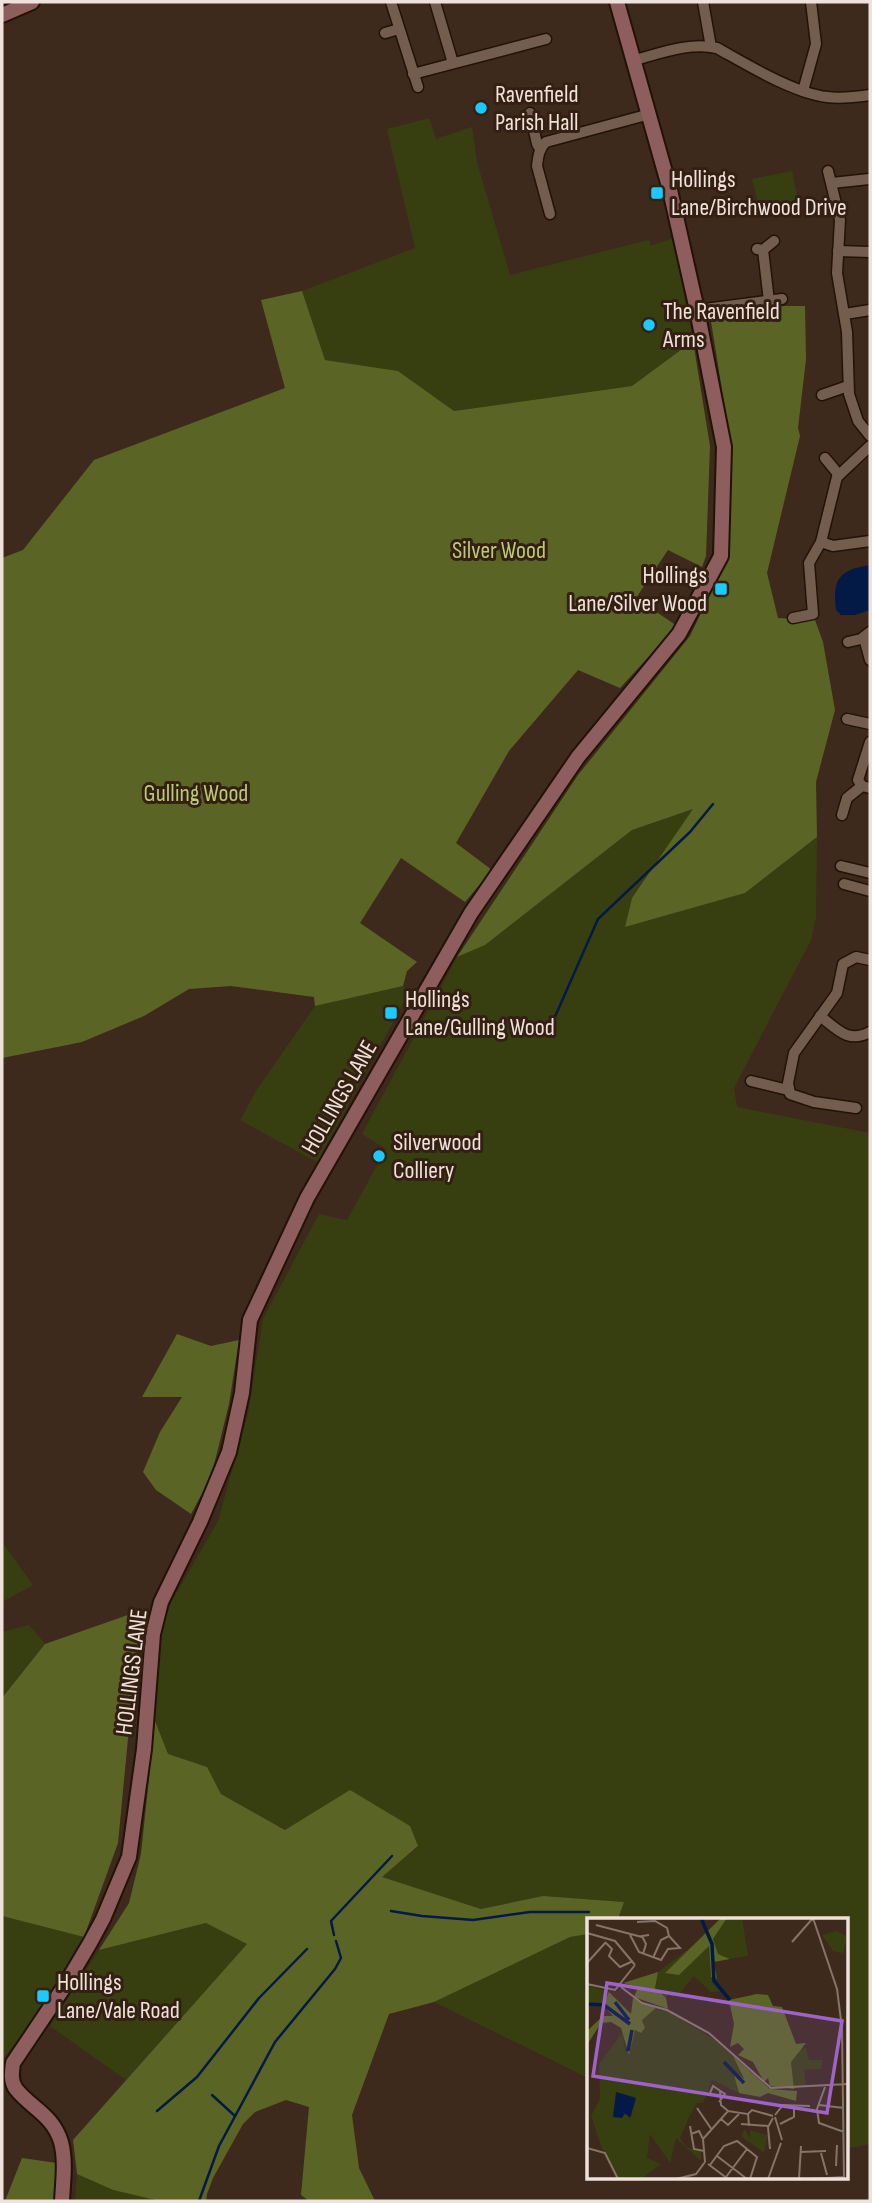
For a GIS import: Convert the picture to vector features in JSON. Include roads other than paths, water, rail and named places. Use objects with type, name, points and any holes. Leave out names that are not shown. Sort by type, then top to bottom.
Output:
[{"type":"street","points":[[2,15],[32,2]]},
{"type":"street","points":[[391,2],[418,88]]},
{"type":"street","points":[[435,2],[453,64]]},
{"type":"street","name":"HOLLINGS LANE","points":[[62,2201],[61,2140],[44,2113],[15,2088],[6,2074],[90,1943],[129,1857],[144,1749],[156,1615],[200,1522],[229,1452],[242,1393],[250,1320],[307,1198],[471,914],[578,757],[679,634],[721,556],[724,447],[670,190],[617,2]]},
{"type":"street","points":[[703,2],[711,47]]},
{"type":"street","points":[[803,91],[816,44],[811,2]]},
{"type":"street","points":[[385,33],[400,29]]},
{"type":"street","points":[[413,74],[546,39]]},
{"type":"street","points":[[635,60],[677,48],[711,47],[803,91],[834,98],[870,95]]},
{"type":"street","points":[[530,113],[540,149]]},
{"type":"street","points":[[550,214],[537,166],[540,149],[547,142],[650,114]]},
{"type":"street","points":[[828,171],[840,220],[836,272],[845,314],[848,386],[858,421],[870,436]]},
{"type":"street","points":[[832,184],[869,179]]},
{"type":"street","points":[[769,301],[760,250],[774,241]]},
{"type":"street","points":[[838,251],[870,252]]},
{"type":"street","points":[[697,310],[782,299]]},
{"type":"street","points":[[845,314],[870,310]]},
{"type":"street","points":[[822,396],[848,386]]},
{"type":"street","points":[[793,618],[813,614],[810,559],[821,542],[839,475],[870,446]]},
{"type":"street","points":[[825,458],[839,475]]},
{"type":"street","points":[[821,542],[833,545],[870,541]]},
{"type":"street","points":[[797,566],[809,567]]},
{"type":"street","points":[[848,642],[867,635],[870,660]]},
{"type":"street","points":[[847,719],[870,724]]},
{"type":"street","points":[[842,816],[847,798],[866,787],[859,780],[870,742]]},
{"type":"street","points":[[841,866],[870,873]]},
{"type":"street","points":[[844,884],[870,891]]},
{"type":"street","points":[[856,1108],[801,1099],[790,1094],[788,1083],[794,1053],[837,993],[843,964],[856,957],[870,960]]},
{"type":"street","points":[[820,1016],[848,1036],[861,1037],[870,1032]]},
{"type":"street","points":[[751,1080],[788,1090]]},
{"type":"water","points":[[870,565],[870,610],[855,615],[841,615],[836,610],[837,583],[845,573]]},
{"type":"waterway","points":[[554,1019],[598,919],[690,832],[713,804]]},
{"type":"waterway","points":[[334,1935],[331,1921],[392,1856]]},
{"type":"waterway","points":[[391,1911],[473,1920],[530,1912],[589,1912]]},
{"type":"waterway","points":[[199,2201],[219,2146],[275,2042],[341,1958],[336,1941]]},
{"type":"waterway","points":[[157,2111],[197,2077],[259,1998],[307,1949]]},
{"type":"waterway","points":[[212,2095],[235,2116]]},
{"type":"place","name":"Ravenfield Parish Hall","points":[[481,108]]},
{"type":"place","name":"Hollings Lane/Birchwood Drive","points":[[657,193]]},
{"type":"place","name":"The Ravenfield Arms","points":[[649,325]]},
{"type":"place","name":"Hollings Lane/Silver Wood","points":[[721,589]]},
{"type":"place","name":"Hollings Lane/Gulling Wood","points":[[391,1013]]},
{"type":"place","name":"Silverwood Colliery","points":[[379,1156]]},
{"type":"place","name":"Hollings Lane/Vale Road","points":[[43,1996]]},
{"type":"park label","name":"Silver Wood","points":[[499,550]]},
{"type":"park label","name":"Gulling Wood","points":[[196,793]]}]
